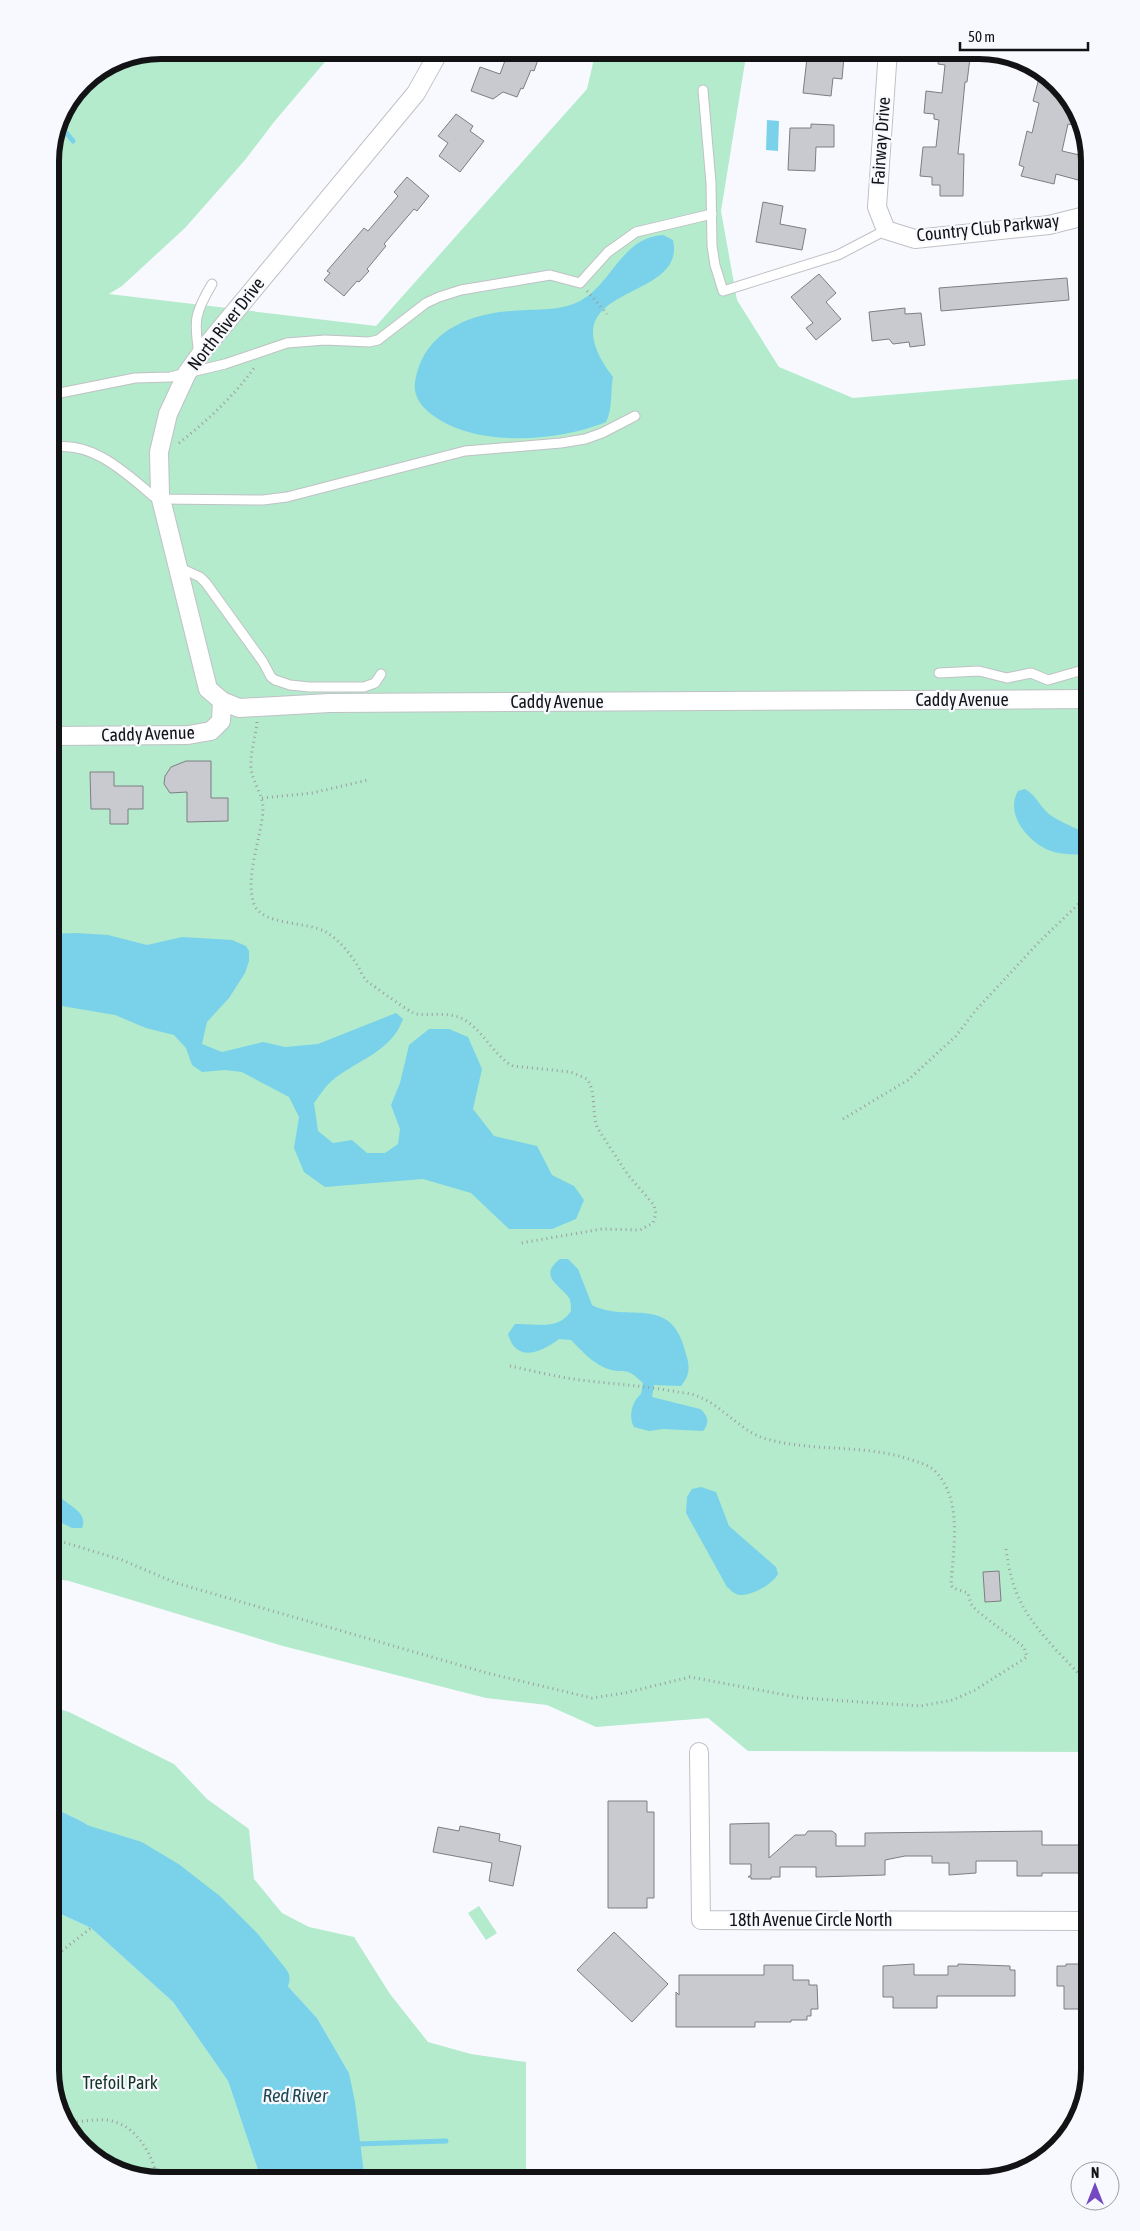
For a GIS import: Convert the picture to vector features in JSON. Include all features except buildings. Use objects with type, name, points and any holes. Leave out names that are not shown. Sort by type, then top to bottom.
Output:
[{"type":"street","name":"North River Drive","points":[[222,701],[208,689],[160,499],[159,456],[168,414],[187,373],[199,356],[416,93],[435,59]]},
{"type":"street","name":"Fairway Drive","points":[[886,230],[877,207],[887,59]]},
{"type":"street","name":"Country Club Parkway","points":[[886,230],[915,239],[1049,225],[1081,217]]},
{"type":"street","name":"Caddy Avenue","points":[[59,736],[188,736],[211,731],[222,721],[222,701],[239,708],[338,703],[1081,699]]},
{"type":"street","name":"18th Avenue Circle North","points":[[699,1752],[700,1920],[1081,1921]]},
{"type":"lane","points":[[703,90],[711,183],[714,265],[722,291],[838,256],[886,230]]},
{"type":"lane","points":[[59,393],[127,379],[170,377],[287,343],[378,340],[426,304],[461,290],[550,275],[580,283],[608,252],[631,234],[712,214]]},
{"type":"lane","points":[[199,356],[195,326],[201,304],[212,284]]},
{"type":"lane","points":[[59,446],[66,445],[80,448],[100,456],[153,496],[160,499],[263,500],[287,497],[385,474],[465,451],[561,443],[585,439],[602,433],[635,416]]},
{"type":"lane","points":[[176,566],[194,574],[206,583],[262,662],[270,677],[275,680],[290,685],[309,687],[364,687],[375,684],[381,674]]},
{"type":"lane","points":[[939,673],[980,671],[1007,678],[1032,673],[1048,680],[1081,671]]},
{"type":"path","points":[[580,283],[607,314]]},
{"type":"path","points":[[159,456],[178,444],[217,411],[243,383],[268,350]]},
{"type":"path","points":[[257,706],[257,728],[251,766],[252,774],[262,798],[263,808],[252,868],[254,904],[262,915],[324,931],[343,947],[365,980],[395,999],[402,1008],[416,1014],[447,1015],[465,1020],[484,1035],[506,1063],[524,1069],[571,1072],[582,1075],[590,1083],[594,1122],[628,1175],[654,1205],[656,1218],[653,1224],[640,1230],[602,1229],[522,1243]]},
{"type":"path","points":[[262,798],[312,793],[368,780]]},
{"type":"path","points":[[844,1120],[908,1080],[956,1036],[976,1010],[1039,942],[1081,902]]},
{"type":"path","points":[[59,1541],[122,1560],[176,1583],[487,1673],[592,1698],[624,1693],[690,1677],[802,1698],[920,1706],[953,1700],[975,1690],[1027,1657],[1024,1647],[971,1604],[968,1593],[953,1588],[951,1585],[955,1538],[952,1508],[948,1491],[936,1472],[931,1468],[899,1455],[876,1450],[767,1440],[748,1430],[716,1404],[694,1394],[659,1388],[579,1380],[510,1366]]},
{"type":"path","points":[[1006,1549],[1011,1581],[1023,1608],[1039,1630],[1081,1679]]},
{"type":"path","points":[[59,1953],[91,1928]]},
{"type":"path","points":[[73,2123],[107,2120],[123,2126],[142,2141],[152,2158],[156,2172]]},
{"type":"green space","points":[[154,59],[327,59],[274,122],[245,160],[185,228],[122,286],[109,294],[376,326],[587,89],[594,59],[746,59],[721,211],[737,300],[779,367],[853,398],[1081,379],[1081,1752],[748,1751],[708,1718],[596,1727],[547,1705],[486,1698],[283,1646],[59,1579],[59,154],[62,135],[69,116],[80,99],[99,80],[110,72],[128,64],[141,61]]},
{"type":"green space","points":[[59,1709],[174,1764],[207,1799],[249,1829],[254,1879],[282,1913],[309,1927],[354,1937],[390,1994],[428,2042],[471,2054],[526,2062],[526,2172],[364,2172],[349,2073],[317,2018],[261,1957],[174,1883],[83,1822],[59,1810]]},
{"type":"green space","points":[[479,1906],[497,1933],[486,1940],[468,1913]]},
{"type":"green space","name":"Trefoil Park","points":[[59,1913],[91,1928],[173,2002],[228,2081],[259,2172],[154,2172],[141,2170],[116,2162],[104,2155],[89,2142],[72,2121],[62,2096],[59,2077]]},
{"type":"water","points":[[767,120],[779,121],[778,151],[766,150]]},
{"type":"water","points":[[663,235],[673,240],[672,260],[660,275],[604,309],[594,325],[596,346],[613,377],[606,422],[564,434],[541,437],[493,437],[449,425],[431,414],[421,404],[415,392],[416,376],[420,364],[428,348],[447,331],[480,316],[554,308],[580,301],[601,284],[627,252],[637,244],[649,238]]},
{"type":"water","points":[[1025,789],[1053,817],[1081,831],[1081,854],[1053,852],[1032,840],[1025,833],[1016,817],[1014,808],[1018,791]]},
{"type":"water","points":[[59,934],[108,935],[147,945],[182,937],[232,940],[246,946],[249,951],[249,961],[245,973],[229,998],[207,1022],[202,1044],[222,1052],[263,1042],[285,1047],[318,1044],[396,1013],[403,1019],[391,1039],[383,1047],[334,1079],[314,1103],[318,1131],[333,1143],[352,1140],[367,1153],[385,1153],[398,1144],[400,1129],[391,1105],[400,1083],[409,1045],[429,1029],[449,1029],[468,1037],[482,1069],[473,1109],[494,1136],[537,1146],[552,1175],[574,1186],[584,1200],[576,1219],[552,1229],[509,1229],[471,1193],[423,1179],[325,1187],[304,1172],[294,1148],[299,1117],[289,1097],[242,1072],[225,1070],[202,1072],[192,1065],[186,1048],[174,1035],[146,1028],[115,1015],[59,1006]]},
{"type":"water","points":[[560,1259],[568,1259],[578,1269],[592,1305],[619,1312],[647,1313],[659,1316],[670,1323],[679,1335],[686,1354],[689,1367],[688,1374],[681,1386],[654,1385],[652,1397],[700,1409],[707,1419],[707,1425],[703,1431],[663,1429],[649,1431],[634,1427],[631,1419],[632,1409],[635,1401],[641,1394],[643,1383],[629,1372],[614,1371],[597,1364],[571,1340],[559,1339],[545,1348],[530,1353],[517,1349],[512,1343],[508,1334],[515,1324],[553,1324],[566,1317],[571,1311],[569,1298],[551,1276],[553,1265]]},
{"type":"water","points":[[701,1487],[716,1492],[729,1526],[776,1567],[778,1574],[760,1590],[741,1595],[727,1587],[686,1513],[687,1497],[692,1489]]},
{"type":"water","points":[[59,1495],[76,1509],[82,1517],[82,1528],[72,1528],[59,1522]]},
{"type":"water","name":"Red River","points":[[59,1810],[83,1822],[174,1883],[261,1957],[317,2018],[349,2073],[355,2102],[364,2172],[259,2172],[228,2081],[173,2002],[91,1928],[59,1913]]},
{"type":"waterway","points":[[64,130],[73,141]]},
{"type":"waterway","points":[[59,1833],[135,1856],[170,1877],[210,1908],[246,1944],[274,1979]]},
{"type":"waterway","points":[[357,2144],[446,2141]]}]
